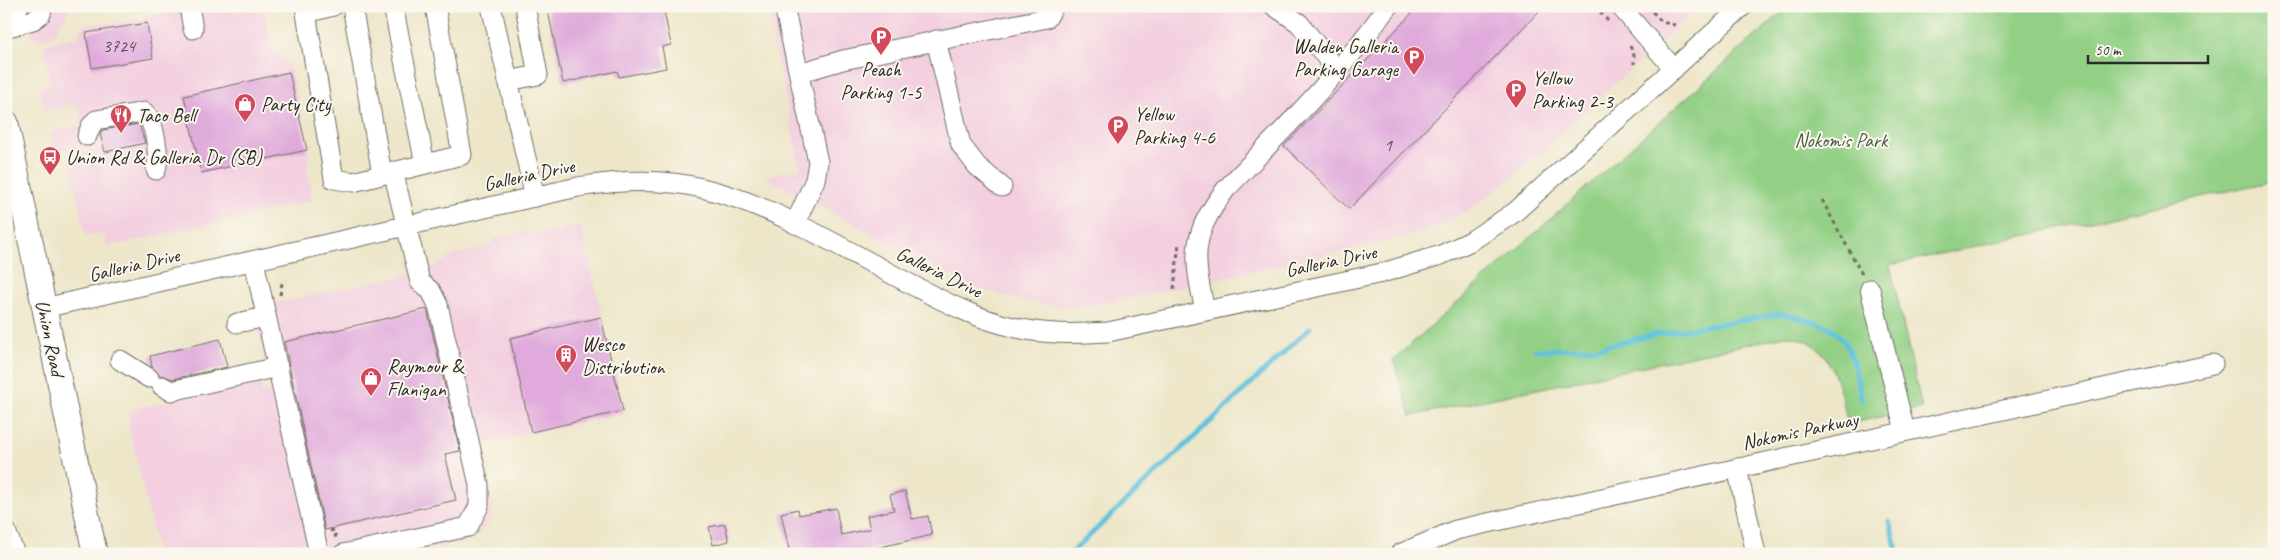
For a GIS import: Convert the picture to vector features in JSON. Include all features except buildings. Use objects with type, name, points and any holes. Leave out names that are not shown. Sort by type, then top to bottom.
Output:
[{"type":"main road","name":"Union Road","points":[[6,122],[95,554]]},
{"type":"street","points":[[6,8],[19,6]]},
{"type":"street","points":[[6,28],[33,20],[41,14],[42,6]]},
{"type":"street","points":[[189,6],[193,30]]},
{"type":"street","points":[[334,6],[306,13],[334,180],[353,182],[462,155],[435,6]]},
{"type":"street","points":[[343,554],[468,527],[479,506],[479,485],[438,305],[431,291],[420,282],[407,226],[387,173],[352,6]]},
{"type":"street","points":[[393,6],[425,164]]},
{"type":"street","points":[[491,6],[535,197]]},
{"type":"street","points":[[508,82],[538,75],[525,6]]},
{"type":"street","points":[[784,6],[818,162],[815,180],[795,224]]},
{"type":"street","points":[[799,73],[843,60],[1047,18],[1054,6]]},
{"type":"street","points":[[1274,6],[1298,23],[1338,72]]},
{"type":"street","points":[[1205,312],[1196,265],[1196,250],[1200,231],[1210,209],[1226,189],[1338,72],[1388,6]]},
{"type":"street","points":[[1620,6],[1674,69]]},
{"type":"street","name":"Galleria Drive","points":[[44,308],[608,182],[660,182],[725,194],[795,224],[952,306],[978,317],[1014,328],[1070,333],[1108,332],[1416,264],[1471,241],[1515,212],[1743,6]]},
{"type":"street","points":[[936,40],[960,145],[977,166],[1002,187]]},
{"type":"street","points":[[87,136],[96,120],[144,112],[151,118],[159,160],[156,170]]},
{"type":"street","points":[[254,261],[319,554]]},
{"type":"street","points":[[1870,289],[1906,431]]},
{"type":"street","points":[[238,323],[266,316]]},
{"type":"street","points":[[120,360],[170,391],[278,367]]},
{"type":"street","name":"Nokomis Parkway","points":[[1400,554],[1456,530],[2213,364]]},
{"type":"street","points":[[1737,468],[1756,554]]},
{"type":"street","points":[[6,531],[15,554]]},
{"type":"path","points":[[1595,6],[1614,28]]},
{"type":"path","points":[[1647,6],[1662,22],[1675,26]]},
{"type":"path","points":[[1626,41],[1633,52],[1634,64]]},
{"type":"path","points":[[1822,200],[1870,289]]},
{"type":"shaded area","points":[[26,6],[73,6],[53,35],[44,39],[32,38]]},
{"type":"shaded area","points":[[199,6],[233,6],[234,13],[263,8],[272,47],[291,69],[309,151],[307,170],[313,200],[107,247],[104,233],[86,236],[67,149],[55,151],[51,132],[82,125],[77,105],[44,110],[39,88],[51,85],[44,44],[78,37],[84,24],[121,23]]},
{"type":"shaded area","points":[[766,6],[1700,6],[1507,182],[1480,203],[1450,221],[1419,233],[1389,241],[1114,302],[1088,306],[1054,306],[1022,301],[971,286],[765,177],[800,168]]},
{"type":"shaded area","points":[[581,225],[624,414],[481,444],[493,504],[491,518],[476,537],[408,554],[158,554],[129,425],[130,410],[259,381],[262,393],[272,392],[253,308],[428,270],[453,255],[488,247],[495,238],[523,231],[533,236]]},
{"type":"green space","name":"Nokomis Park","points":[[1789,6],[2274,6],[2274,181],[1890,265],[1922,408],[1848,424],[1837,381],[1824,355],[1802,339],[1786,336],[1411,416],[1393,360]]},
{"type":"waterway","points":[[1535,350],[1597,348],[1658,334],[1781,314],[1829,327],[1843,339],[1853,360],[1862,400]]},
{"type":"waterway","points":[[1070,554],[1310,328]]},
{"type":"waterway","points":[[1889,521],[1898,554]]},
{"type":"place","name":"Peach Parking 1-5","points":[[881,56]]},
{"type":"place","name":"Walden Galleria Parking Garage","points":[[1414,76]]},
{"type":"place","name":"Yellow Parking 2-3","points":[[1516,109]]},
{"type":"place","name":"Party City","points":[[245,123]]},
{"type":"place","name":"Taco Bell","points":[[121,134]]},
{"type":"place","name":"Yellow Parking 4-6","points":[[1118,145]]},
{"type":"place","name":"Union Rd & Galleria Dr (SB)","points":[[50,176]]},
{"type":"place","name":"Wesco Distribution","points":[[566,374]]},
{"type":"place","name":"Raymour & Flanigan","points":[[371,397]]}]
